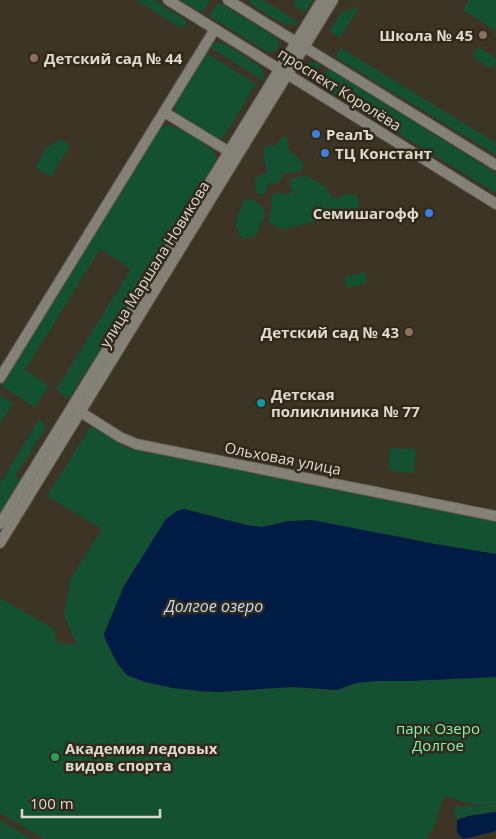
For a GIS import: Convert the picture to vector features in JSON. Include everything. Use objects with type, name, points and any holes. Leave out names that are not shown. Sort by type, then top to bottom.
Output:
[{"type":"street","name":"проспект Королёва","points":[[168,0],[496,204]]},
{"type":"street","name":"проспект Королёва","points":[[230,0],[496,165]]},
{"type":"street","name":"улица Маршала Новикова","points":[[300,45],[322,0]]},
{"type":"street","name":"улица Маршала Новикова","points":[[0,543],[76,410],[283,72],[333,0]]},
{"type":"street","points":[[0,378],[215,29]]},
{"type":"street","points":[[164,112],[233,154]]},
{"type":"street","name":"улица Маршала Новикова","points":[[0,524],[76,410]]},
{"type":"street","name":"Ольховая улица","points":[[76,410],[120,437],[136,444],[496,516]]},
{"type":"green space","points":[[136,0],[154,0],[187,21],[182,29]]},
{"type":"green space","points":[[181,0],[210,0],[202,13]]},
{"type":"green space","points":[[248,0],[263,0],[299,22],[294,24],[281,23],[251,4]]},
{"type":"green space","points":[[296,0],[313,0],[305,13],[293,5]]},
{"type":"green space","points":[[469,0],[496,0],[496,31],[463,10]]},
{"type":"green space","points":[[219,2],[277,38],[279,45],[277,49],[273,52],[267,52],[209,16]]},
{"type":"green space","points":[[360,6],[340,38],[329,31],[341,13]]},
{"type":"green space","points":[[213,43],[224,43],[258,65],[263,70],[264,81],[210,47]]},
{"type":"green space","points":[[478,47],[496,58],[496,63],[492,69],[472,56]]},
{"type":"green space","points":[[341,48],[496,143],[496,155],[335,57]]},
{"type":"green space","points":[[206,53],[256,84],[223,138],[215,137],[176,113],[175,103]]},
{"type":"green space","points":[[309,63],[321,64],[311,80],[304,70]]},
{"type":"green space","points":[[329,69],[496,173],[496,193],[319,85]]},
{"type":"green space","points":[[165,125],[194,136],[209,146],[216,156],[215,163],[69,399],[56,390],[131,269],[100,249],[25,370],[49,386],[35,407],[1,386],[157,131]]},
{"type":"green space","points":[[282,137],[288,139],[288,149],[303,163],[302,170],[283,174],[279,183],[269,183],[263,195],[256,193],[255,177],[268,171],[263,155],[264,148],[270,145],[277,145]]},
{"type":"green space","points":[[61,139],[70,145],[51,177],[35,167],[46,148]]},
{"type":"green space","points":[[306,176],[325,187],[334,198],[337,199],[345,194],[355,195],[359,200],[359,209],[354,213],[331,221],[318,220],[283,230],[268,222],[272,204],[271,197],[275,193],[289,194],[292,191],[289,181],[292,178]]},
{"type":"green space","points":[[247,199],[254,200],[264,208],[264,218],[257,234],[245,239],[240,236],[235,223],[244,201]]},
{"type":"green space","points":[[365,272],[367,283],[347,288],[345,277]]},
{"type":"green space","points":[[0,395],[13,403],[0,424]]},
{"type":"green space","points":[[39,419],[44,424],[45,429],[15,476],[22,481],[0,516],[0,484]]},
{"type":"green space","name":"парк Озеро Долгое","points":[[91,426],[127,448],[496,522],[496,554],[398,536],[289,521],[262,527],[246,525],[185,509],[177,511],[124,586],[104,634],[117,663],[128,675],[145,682],[199,691],[217,692],[293,687],[337,690],[356,683],[376,681],[496,677],[496,804],[476,805],[444,796],[434,827],[426,839],[44,839],[0,813],[0,598],[53,628],[58,643],[77,645],[64,615],[70,580],[102,529],[47,496]]},
{"type":"green space","points":[[390,448],[416,449],[414,473],[388,470]]},
{"type":"green space","points":[[496,805],[496,812],[468,816],[457,820],[454,813],[455,807]]},
{"type":"green space","points":[[0,820],[30,838],[31,839],[0,839]]},
{"type":"water","name":"Долгое озеро","points":[[184,509],[246,525],[262,527],[289,521],[312,520],[496,554],[496,677],[376,681],[356,683],[337,690],[293,687],[217,692],[173,688],[145,682],[127,675],[117,663],[104,634],[124,586],[166,519],[177,511]]},
{"type":"water","points":[[496,812],[496,831],[464,839],[457,833],[457,820],[468,816]]},
{"type":"place","name":"Школа № 45","points":[[483,35]]},
{"type":"place","name":"Детский сад № 44","points":[[34,58]]},
{"type":"place","name":"РеалЪ","points":[[316,134]]},
{"type":"place","name":"ТЦ Констант","points":[[325,153]]},
{"type":"place","name":"Семишагофф","points":[[429,213]]},
{"type":"place","name":"Детский сад № 43","points":[[409,332]]},
{"type":"place","name":"Детская поликлиника № 77","points":[[261,403]]},
{"type":"place","name":"Академия ледовых видов спорта","points":[[55,757]]}]
